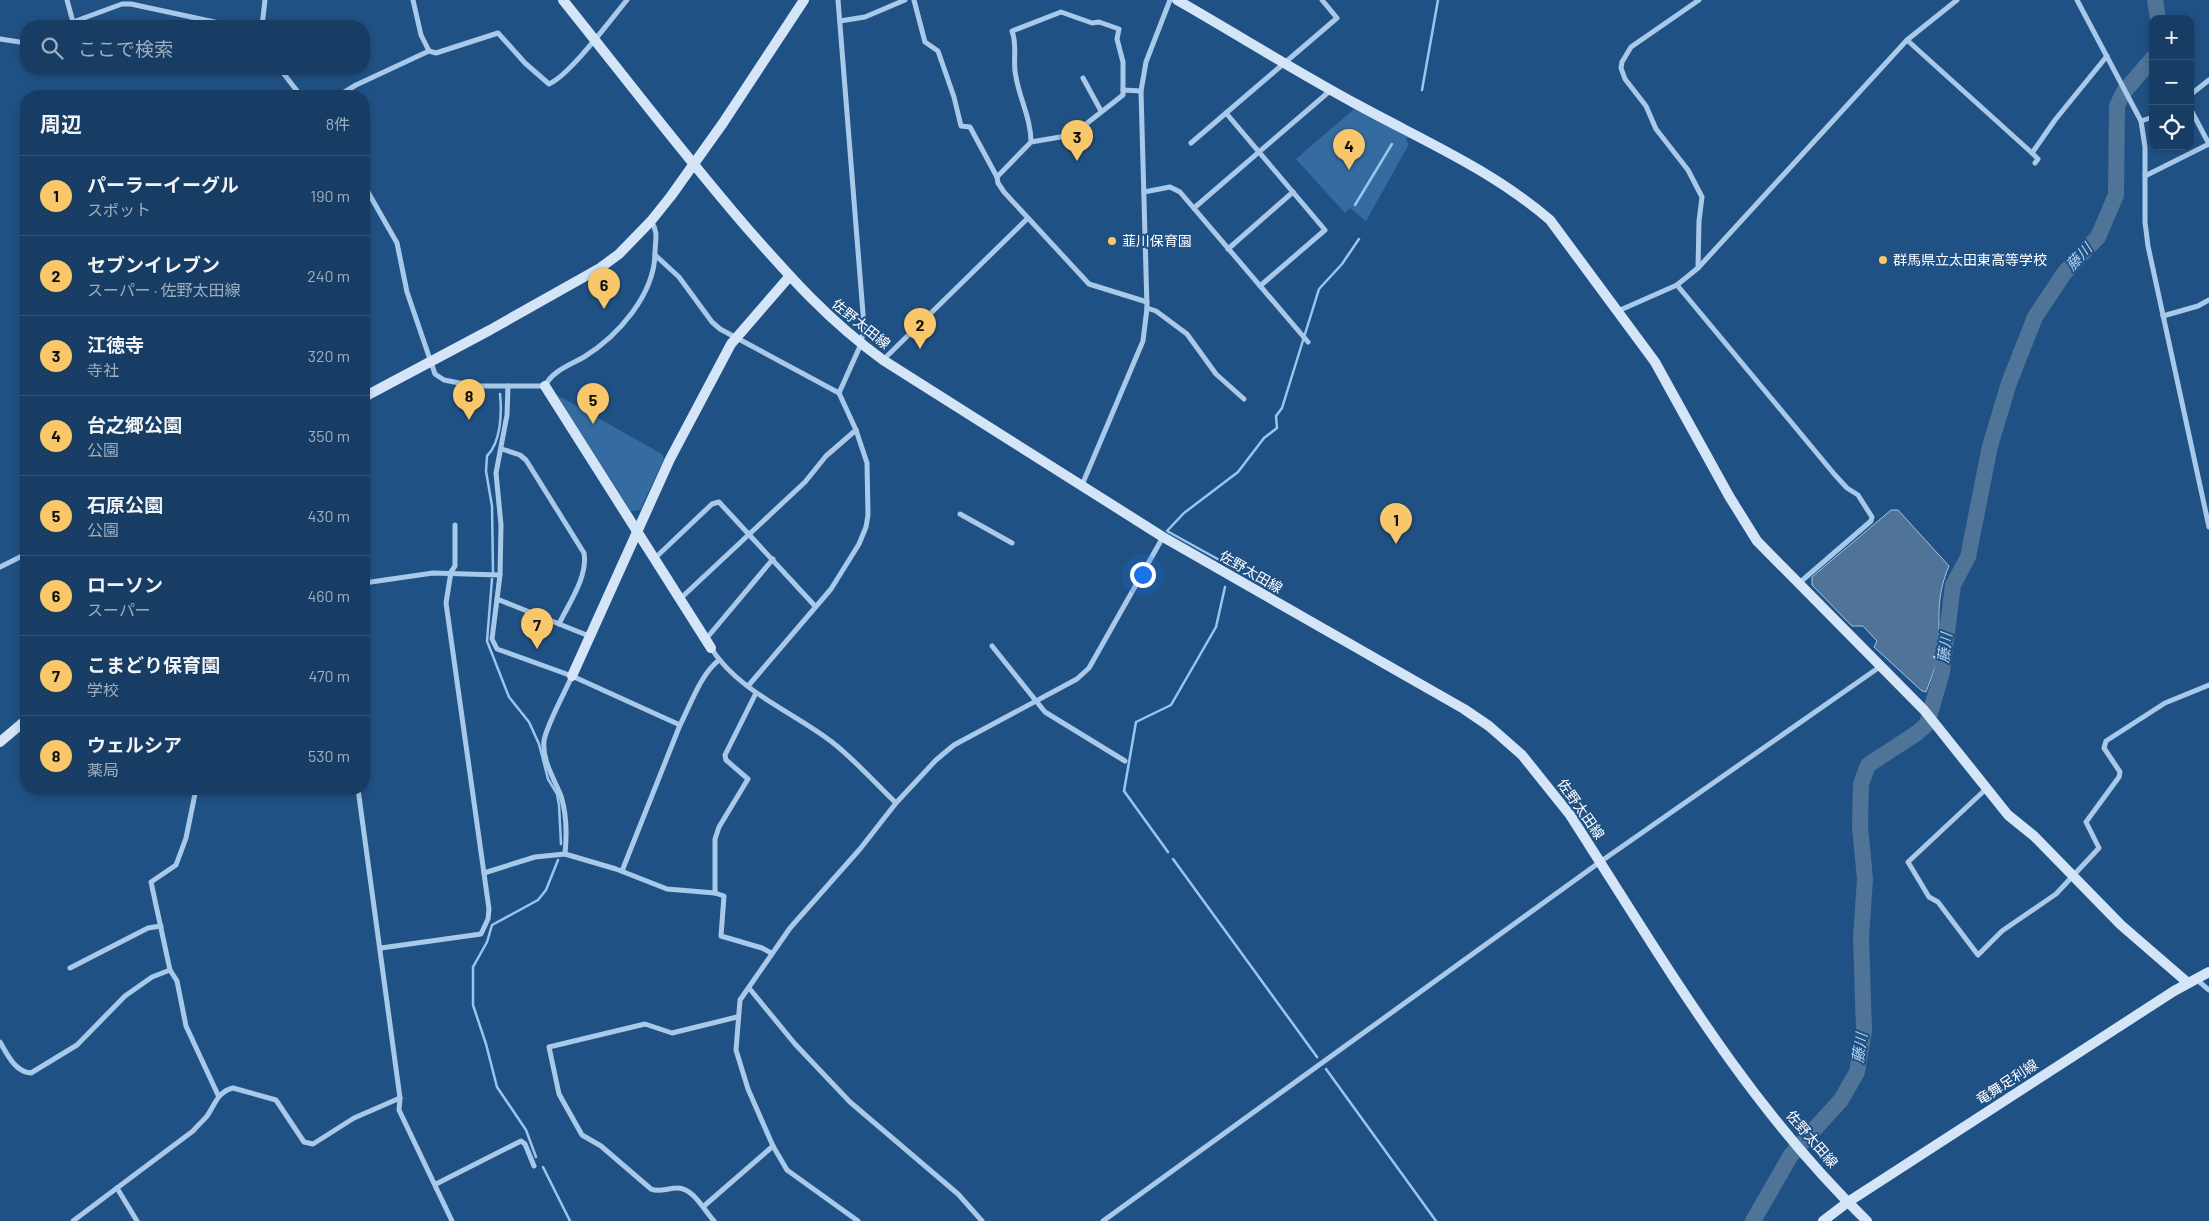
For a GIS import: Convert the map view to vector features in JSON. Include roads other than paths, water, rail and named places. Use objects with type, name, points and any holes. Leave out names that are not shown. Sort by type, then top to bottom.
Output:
[{"type":"street","points":[[67,0],[72,20]]},
{"type":"street","points":[[263,20],[265,0]]},
{"type":"street","points":[[413,0],[421,35],[429,51]]},
{"type":"street","name":"佐野太田線","points":[[563,0],[693,163],[789,276],[822,311],[861,344],[883,360],[1163,537],[1412,678],[1489,726],[1522,755],[1570,815],[1720,1048],[1753,1092],[1796,1143],[1848,1202],[1868,1221]]},
{"type":"street","points":[[347,90],[356,84],[429,51],[436,53],[498,33],[525,63],[549,84],[555,81],[595,39],[627,0]]},
{"type":"street","points":[[370,394],[600,268],[619,254],[651,221],[723,123],[804,0]]},
{"type":"street","points":[[838,0],[864,326],[861,344],[839,393]]},
{"type":"street","points":[[840,21],[865,17],[905,0]]},
{"type":"street","points":[[914,0],[925,42],[938,51],[954,96],[961,126],[970,126],[1004,192],[1089,284],[1146,302]]},
{"type":"street","points":[[1082,485],[1143,341],[1147,308],[1141,91],[1146,62],[1170,0]]},
{"type":"street","points":[[1178,0],[1332,90],[1456,155],[1536,208],[1550,220],[1618,311],[1670,386],[1729,496],[1757,541],[1926,712],[2008,815],[2034,836],[2121,925],[2192,981],[2209,990]]},
{"type":"street","points":[[1191,143],[1337,18],[1322,0]]},
{"type":"street","points":[[1698,268],[1698,221],[1702,197],[1688,170],[1656,129],[1646,106],[1625,79],[1621,68],[1622,62],[1631,47],[1699,0]]},
{"type":"street","points":[[1618,311],[1677,285],[1698,268],[1907,40],[1957,0]]},
{"type":"street","points":[[2076,0],[2141,121],[2145,146],[2145,222],[2148,246],[2209,527]]},
{"type":"street","points":[[78,20],[131,2],[208,20]]},
{"type":"street","points":[[997,177],[1031,142],[1072,135],[1123,95],[1123,62],[1117,38],[1120,29],[1099,22],[1092,23],[1062,12],[1012,31],[1016,42],[1015,76],[1031,127],[1031,142]]},
{"type":"street","points":[[0,39],[20,42]]},
{"type":"street","points":[[1907,40],[2032,153],[2038,159],[2035,163]]},
{"type":"street","points":[[2032,153],[2055,120],[2107,56]]},
{"type":"street","points":[[285,75],[296,90]]},
{"type":"street","points":[[1084,78],[1101,111]]},
{"type":"street","points":[[2194,92],[2209,80]]},
{"type":"street","points":[[1123,90],[1141,91]]},
{"type":"street","points":[[1194,208],[1332,90]]},
{"type":"street","points":[[1226,113],[1325,230],[1260,286]]},
{"type":"street","points":[[2145,176],[2209,144],[2194,116]]},
{"type":"street","points":[[2141,121],[2149,118]]},
{"type":"street","points":[[1144,192],[1170,187],[1180,192],[1308,342]]},
{"type":"street","points":[[1228,249],[1292,192]]},
{"type":"street","points":[[370,196],[397,243],[407,292],[435,374],[444,380],[475,386],[545,386]]},
{"type":"street","points":[[883,360],[1028,218]]},
{"type":"street","points":[[545,386],[554,375],[604,342],[638,305],[653,272],[658,233],[651,221]]},
{"type":"street","points":[[655,255],[679,278],[712,322],[735,337],[839,393],[856,430],[867,463],[866,527],[859,544],[831,589],[748,686]]},
{"type":"street","points":[[564,854],[567,828],[563,805],[550,774],[545,756],[544,740],[636,530],[672,454],[735,337],[789,276]]},
{"type":"street","points":[[1677,285],[1835,475],[1847,488],[1858,495],[1872,517],[1871,521],[1798,584]]},
{"type":"street","points":[[2163,316],[2198,306],[2209,300]]},
{"type":"street","points":[[1147,308],[1156,310],[1187,334],[1216,374],[1244,399]]},
{"type":"street","points":[[508,386],[508,415],[496,473],[500,525],[500,575],[492,639],[497,649],[572,676],[680,725]]},
{"type":"street","points":[[545,386],[654,559],[681,598],[718,660],[756,693],[833,743],[896,803]]},
{"type":"street","points":[[681,598],[811,475],[826,456],[856,430]]},
{"type":"street","points":[[502,449],[520,455],[526,460],[584,553],[586,561],[580,580],[559,624]]},
{"type":"street","points":[[654,559],[716,502],[723,504],[815,606]]},
{"type":"street","points":[[960,514],[1012,544]]},
{"type":"street","points":[[381,948],[481,934],[488,918],[489,909],[446,604],[451,572],[455,566],[455,525]]},
{"type":"street","points":[[858,1221],[787,1170],[773,1146],[740,1066],[736,1050],[740,1000],[771,953],[896,803],[936,760],[954,745],[989,725],[1035,703],[1083,675],[1089,668],[1163,537]]},
{"type":"street","points":[[0,566],[20,557]]},
{"type":"street","points":[[708,643],[773,559]]},
{"type":"street","points":[[370,582],[451,572],[500,575]]},
{"type":"street","points":[[497,599],[589,636]]},
{"type":"street","points":[[992,646],[1035,703],[1045,712],[1125,761]]},
{"type":"street","points":[[622,871],[680,725],[702,682],[712,665],[718,660]]},
{"type":"street","points":[[1103,1221],[1600,862],[1881,666]]},
{"type":"street","points":[[1987,788],[1908,862],[1929,897],[1938,902],[1978,954],[2002,931],[2056,894],[2099,848],[2086,822],[2120,772],[2104,748],[2104,744],[2165,703],[2209,685]]},
{"type":"street","points":[[715,893],[715,839],[719,827],[748,779],[726,760],[725,755],[756,693]]},
{"type":"street","points":[[0,742],[20,725]]},
{"type":"street","points":[[195,795],[186,838],[176,865],[151,882],[170,970],[177,981],[186,1026],[218,1096]]},
{"type":"street","points":[[359,795],[381,948],[400,1098],[399,1110],[402,1121],[436,1184],[452,1221]]},
{"type":"street","points":[[484,873],[535,857],[564,854],[622,871],[667,889],[715,893],[724,896],[721,936],[762,948],[771,953]]},
{"type":"street","points":[[70,968],[148,928],[161,926]]},
{"type":"street","points":[[0,1042],[13,1064],[25,1073],[31,1073],[77,1045],[125,996],[152,977],[170,970]]},
{"type":"street","name":"竜舞足利線","points":[[1823,1221],[1848,1202],[2192,981],[2209,972]]},
{"type":"street","points":[[749,988],[795,1044],[850,1102],[925,1168],[958,1194],[982,1221]]},
{"type":"street","points":[[714,1221],[704,1206],[684,1189],[679,1187],[656,1191],[650,1189],[601,1146],[582,1135],[559,1094],[549,1047],[645,1024],[672,1032],[738,1017]]},
{"type":"street","points":[[73,1221],[193,1131],[207,1116],[218,1096],[233,1088],[276,1100],[304,1142],[308,1144],[313,1144],[354,1118],[400,1098]]},
{"type":"street","points":[[436,1184],[520,1141],[525,1144],[534,1166]]},
{"type":"street","points":[[704,1206],[773,1146]]},
{"type":"street","points":[[117,1188],[137,1221]]},
{"type":"street","points":[[704,1221],[709,1216]]},
{"type":"waterway","points":[[1422,90],[1438,0]]},
{"type":"waterway","name":"藤川","points":[[2155,0],[2157,15]]},
{"type":"waterway","name":"藤川","points":[[1753,1221],[1791,1155],[1841,1100],[1857,1072],[1864,1030],[1861,937],[1865,879],[1860,827],[1861,784],[1868,765],[1917,733],[1927,724],[1942,672],[1953,585],[1968,557],[1990,446],[2009,383],[2035,317],[2065,272],[2098,237],[2116,195],[2117,106],[2123,93],[2151,60]]},
{"type":"waterway","points":[[1355,205],[1392,144]]},
{"type":"waterway","points":[[1223,562],[1167,531],[1184,513],[1238,472],[1264,438],[1277,428],[1276,416],[1282,408],[1319,289],[1342,264],[1359,239]]},
{"type":"waterway","points":[[493,572],[492,506],[486,471],[487,456],[492,450],[500,427],[500,394]]},
{"type":"waterway","points":[[492,579],[487,641],[509,697],[529,722],[539,744],[548,779],[557,794],[561,844]]},
{"type":"waterway","points":[[1168,852],[1124,791],[1136,722],[1171,705],[1216,627],[1225,587]]},
{"type":"waterway","points":[[1934,657],[1944,661]]},
{"type":"waterway","name":"藤川","points":[[1931,696],[1935,700]]},
{"type":"waterway","points":[[1173,859],[1317,1057]]},
{"type":"waterway","points":[[536,1157],[526,1130],[497,1087],[486,1044],[473,1005],[473,967],[487,942],[492,925],[538,900],[546,890],[558,860]]},
{"type":"waterway","points":[[1326,1069],[1436,1221]]},
{"type":"waterway","points":[[543,1167],[570,1221]]},
{"type":"place","name":"江徳寺","points":[[1077,161]]},
{"type":"place","name":"台之郷公園","points":[[1349,170]]},
{"type":"place","name":"韮川保育園","points":[[1112,241]]},
{"type":"place","name":"群馬県立太田東高等学校","points":[[1883,260]]},
{"type":"place","name":"ローソン","points":[[604,309]]},
{"type":"place","name":"セブンイレブン","points":[[920,349]]},
{"type":"place","name":"ウェルシア","points":[[469,420]]},
{"type":"place","name":"石原公園","points":[[593,424]]},
{"type":"place","name":"パーラーイーグル","points":[[1396,544]]},
{"type":"place","name":"こまどり保育園","points":[[537,649]]}]
